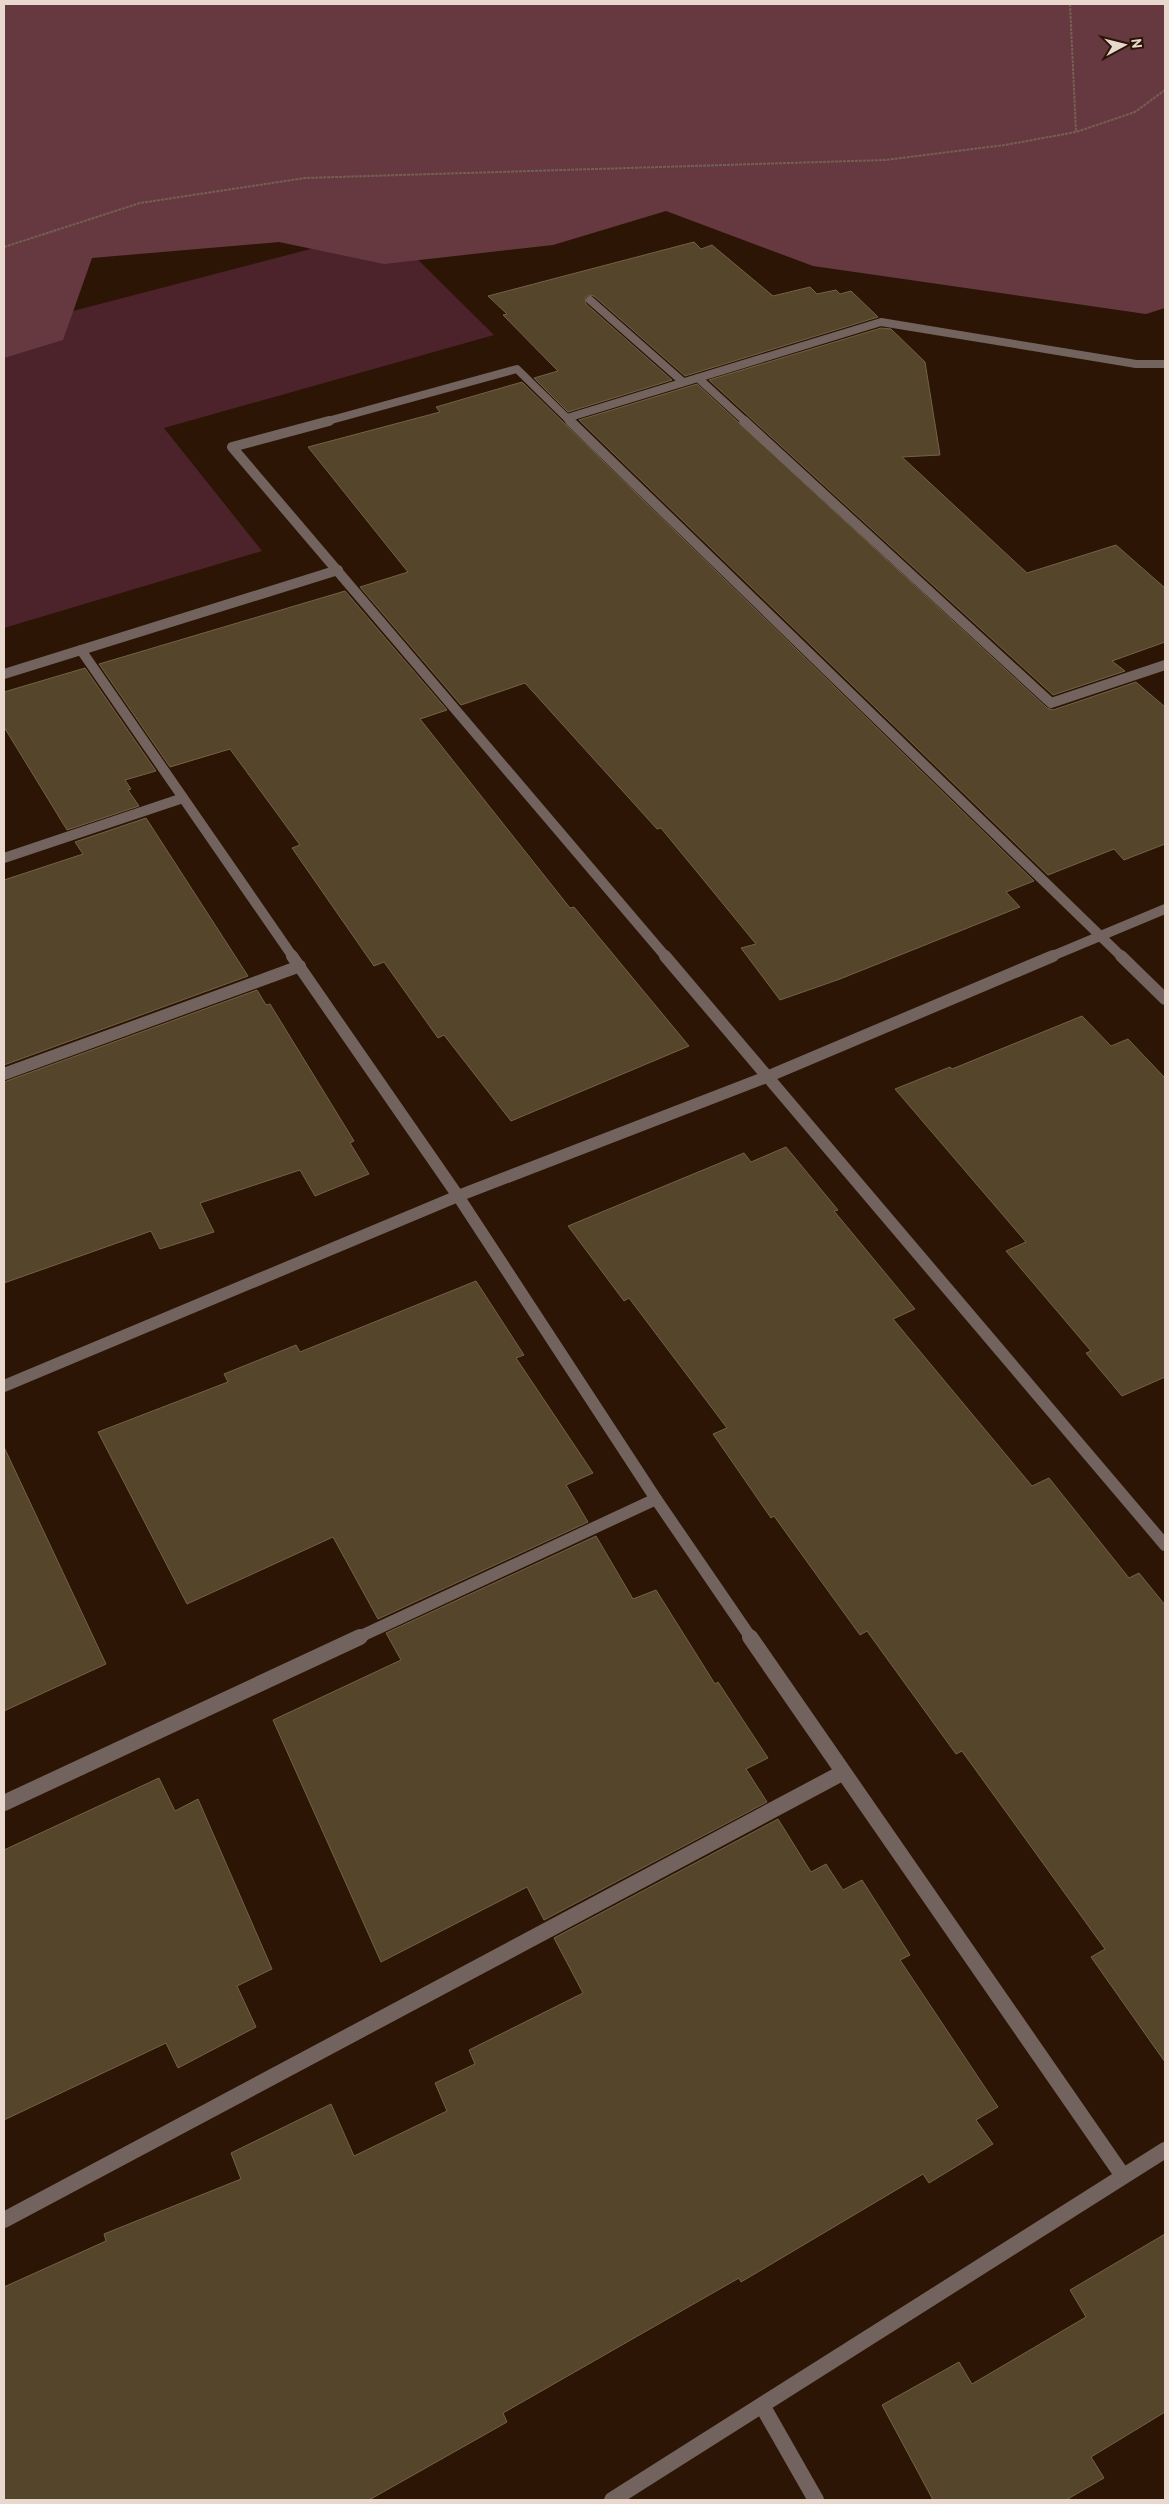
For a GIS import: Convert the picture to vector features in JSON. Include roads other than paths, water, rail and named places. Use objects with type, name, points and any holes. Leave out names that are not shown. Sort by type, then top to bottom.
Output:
[{"type":"street","points":[[590,300],[683,382]]},
{"type":"street","points":[[567,418],[881,322],[1136,364],[1165,364]]},
{"type":"street","points":[[1165,999],[517,369],[232,447],[769,1076],[1165,1545]]},
{"type":"street","points":[[698,378],[1051,703],[1165,664]]},
{"type":"street","points":[[4,674],[338,570]]},
{"type":"street","points":[[81,650],[458,1196],[656,1499],[842,1773],[1123,2176]]},
{"type":"street","points":[[4,858],[183,798]]},
{"type":"street","points":[[4,1386],[458,1196],[769,1076],[1165,909]]},
{"type":"street","points":[[4,1074],[300,966]]},
{"type":"street","points":[[4,1803],[656,1499]]},
{"type":"street","points":[[4,2220],[842,1773]]},
{"type":"street","points":[[612,2500],[1165,2150]]},
{"type":"street","points":[[762,2406],[816,2500]]}]
